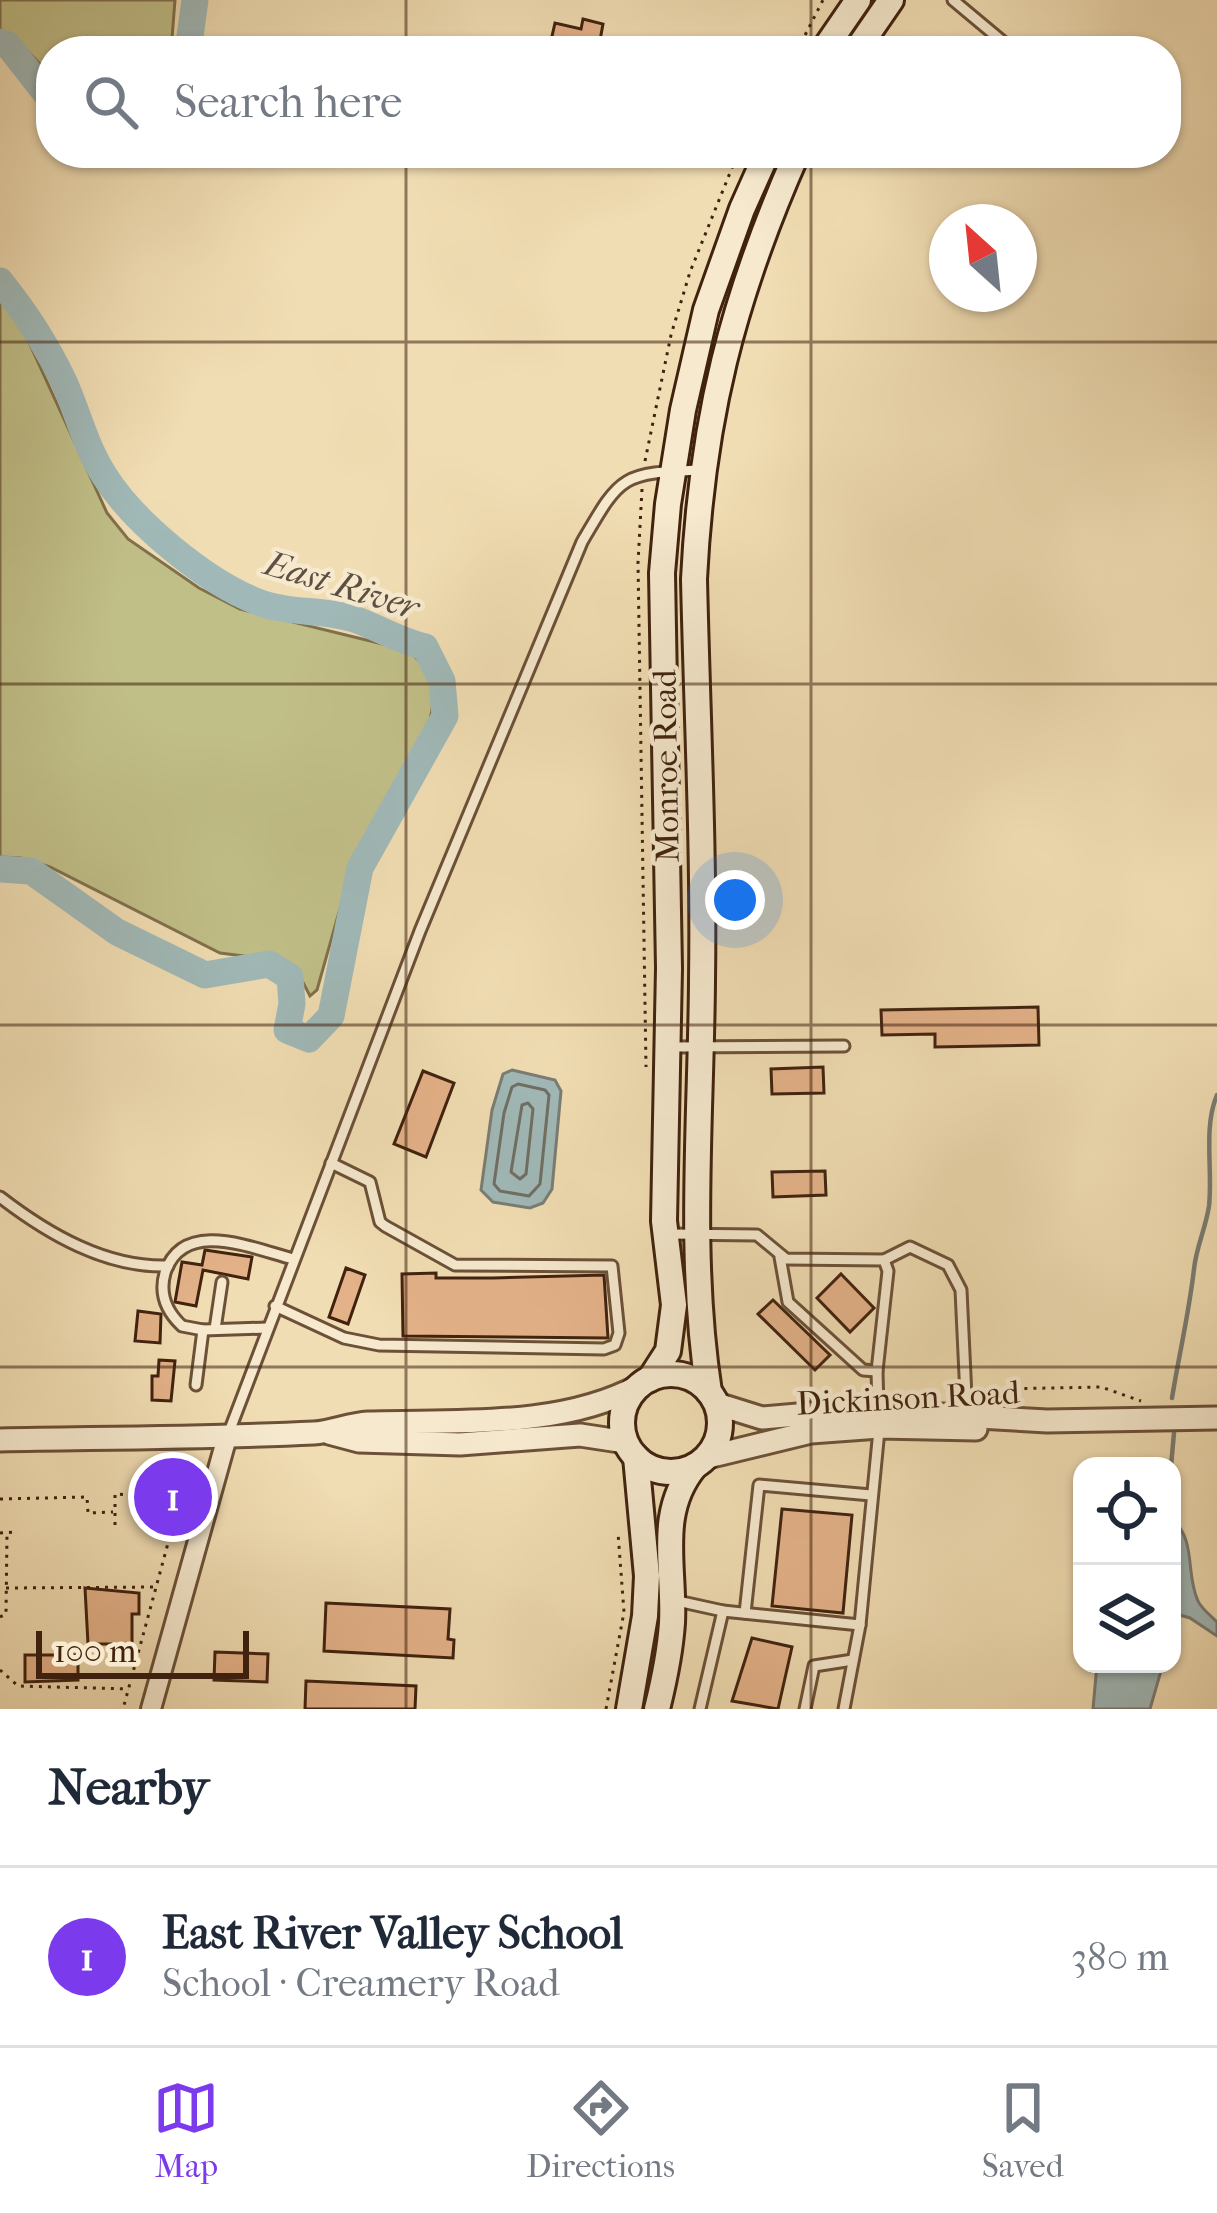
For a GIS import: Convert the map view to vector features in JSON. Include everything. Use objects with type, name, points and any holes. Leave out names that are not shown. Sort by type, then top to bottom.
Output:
[{"type":"main road","points":[[833,36],[858,0]]},
{"type":"main road","points":[[866,36],[891,0]]},
{"type":"main road","name":"Monroe Road","points":[[645,1382],[668,1351],[674,1305],[664,1234],[669,968],[662,573],[672,471],[706,310],[760,168]]},
{"type":"main road","name":"Monroe Road","points":[[713,1398],[700,1336],[694,579],[701,470],[733,317],[790,168]]},
{"type":"main road","points":[[629,1709],[647,1576],[623,1412],[645,1382],[662,1375],[688,1377],[713,1398],[719,1433],[682,1481],[671,1510],[669,1651],[657,1709]]},
{"type":"main road","points":[[631,1450],[664,1471],[700,1462]]},
{"type":"street","points":[[0,1440],[227,1437],[329,1432],[360,1423],[543,1414],[596,1403],[645,1382]]},
{"type":"street","name":"Dickinson Road","points":[[713,1398],[762,1418],[879,1419],[967,1413],[1047,1421],[1217,1418]]},
{"type":"street","name":"Dickinson Road","points":[[700,1462],[777,1438],[879,1419]]},
{"type":"street","points":[[329,1432],[359,1441],[460,1444],[580,1435],[631,1450]]},
{"type":"street","points":[[151,1709],[227,1437]]},
{"type":"lane","points":[[953,0],[996,36]]},
{"type":"lane","points":[[227,1437],[479,782],[582,542],[614,488],[643,474],[701,470]]},
{"type":"lane","points":[[667,1047],[844,1046]]},
{"type":"lane","points":[[275,1306],[344,1338],[379,1345],[604,1349],[615,1345],[619,1333],[612,1265],[455,1265],[380,1222],[370,1183],[331,1162]]},
{"type":"lane","points":[[0,1197],[52,1231],[103,1256],[137,1267],[168,1266]]},
{"type":"lane","points":[[664,1234],[757,1235],[780,1257],[788,1302],[863,1370],[877,1371]]},
{"type":"lane","points":[[267,1328],[182,1326],[163,1291],[168,1266],[182,1248],[212,1240],[293,1259]]},
{"type":"lane","points":[[780,1257],[884,1260],[910,1247],[948,1265],[961,1290],[967,1413]]},
{"type":"lane","points":[[844,1709],[860,1625],[879,1419],[877,1371],[888,1271],[884,1260]]},
{"type":"lane","points":[[215,1329],[222,1282]]},
{"type":"lane","points":[[196,1385],[202,1330]]},
{"type":"lane","points":[[745,1613],[760,1485],[872,1495]]},
{"type":"lane","points":[[672,1600],[723,1611],[860,1625]]},
{"type":"lane","points":[[700,1709],[723,1611]]},
{"type":"lane","points":[[805,1709],[814,1666],[854,1660]]},
{"type":"path","points":[[804,36],[823,0]]},
{"type":"path","points":[[967,1413],[1000,1389],[1100,1387],[1153,1404]]},
{"type":"path","points":[[115,1525],[115,1494],[136,1495],[149,1505],[176,1507],[123,1709]]},
{"type":"path","points":[[0,1498],[88,1497],[88,1514],[115,1512]]},
{"type":"path","points":[[0,1532],[15,1532]]},
{"type":"path","points":[[0,1617],[6,1614],[8,1532]]},
{"type":"path","points":[[606,1709],[623,1612],[618,1533]]},
{"type":"path","points":[[6,1588],[156,1587]]},
{"type":"path","points":[[0,1670],[18,1686],[129,1689]]},
{"type":"shaded area","points":[[0,0],[175,0],[172,36],[36,36],[36,60],[0,29]]},
{"type":"shaded area","points":[[0,296],[26,336],[107,513],[128,539],[199,588],[240,609],[407,650],[428,675],[433,704],[428,726],[352,866],[317,990],[310,996],[297,971],[285,961],[220,953],[50,867],[0,857]]},
{"type":"water","points":[[512,1070],[555,1080],[561,1091],[552,1189],[543,1203],[530,1208],[493,1202],[481,1190],[492,1110],[503,1074]]},
{"type":"water","points":[[1181,1530],[1194,1590],[1201,1606],[1217,1622],[1217,1636],[1181,1615]]},
{"type":"water","points":[[1096,1673],[1160,1673],[1150,1709],[1093,1709]]},
{"type":"building","points":[[583,19],[603,24],[601,36],[552,36],[555,23],[581,29]]},
{"type":"building","points":[[1038,1007],[1039,1045],[935,1047],[935,1034],[882,1035],[881,1010]]},
{"type":"building","points":[[823,1067],[824,1093],[772,1094],[771,1069]]},
{"type":"building","points":[[423,1071],[454,1083],[426,1157],[394,1144]]},
{"type":"building","points":[[825,1171],[826,1195],[773,1197],[772,1172]]},
{"type":"building","points":[[205,1250],[252,1257],[248,1279],[203,1270],[196,1306],[175,1302],[182,1262],[202,1265]]},
{"type":"building","points":[[346,1268],[365,1275],[348,1324],[329,1317]]},
{"type":"building","points":[[436,1273],[436,1278],[604,1275],[608,1338],[403,1336],[402,1274]]},
{"type":"building","points":[[841,1274],[874,1308],[850,1332],[817,1298]]},
{"type":"building","points":[[773,1300],[830,1355],[815,1370],[758,1314]]},
{"type":"building","points":[[138,1311],[161,1314],[160,1343],[135,1341]]},
{"type":"building","points":[[159,1360],[175,1361],[171,1401],[152,1400],[152,1376],[158,1376]]},
{"type":"building","points":[[176,1469],[177,1491],[167,1492],[168,1502],[151,1503],[147,1471]]},
{"type":"building","points":[[782,1509],[852,1515],[843,1613],[772,1606]]},
{"type":"building","points":[[85,1588],[139,1593],[139,1614],[132,1614],[132,1644],[88,1644]]},
{"type":"building","points":[[326,1603],[450,1609],[448,1639],[454,1640],[453,1658],[324,1651]]},
{"type":"building","points":[[752,1638],[792,1647],[778,1709],[732,1701]]},
{"type":"building","points":[[215,1652],[268,1654],[267,1682],[214,1680]]},
{"type":"building","points":[[25,1655],[78,1655],[78,1680],[25,1682]]},
{"type":"building","points":[[306,1681],[416,1686],[415,1709],[305,1709]]},
{"type":"waterway","name":"East River","points":[[190,36],[195,0]]},
{"type":"waterway","name":"East River","points":[[0,42],[8,45],[36,81]]},
{"type":"waterway","name":"East River","points":[[0,281],[50,355],[104,475],[152,531],[216,580],[258,602],[345,617],[425,647],[442,681],[445,716],[360,868],[331,1016],[309,1039],[287,1030],[290,977],[269,964],[205,975],[117,932],[31,871],[0,869]]},
{"type":"waterway","points":[[1172,1398],[1209,1206],[1209,1135],[1217,1095]]},
{"type":"waterway","points":[[1172,1457],[1174,1433]]},
{"type":"place","name":"East River Valley School","points":[[173,1497]]}]
